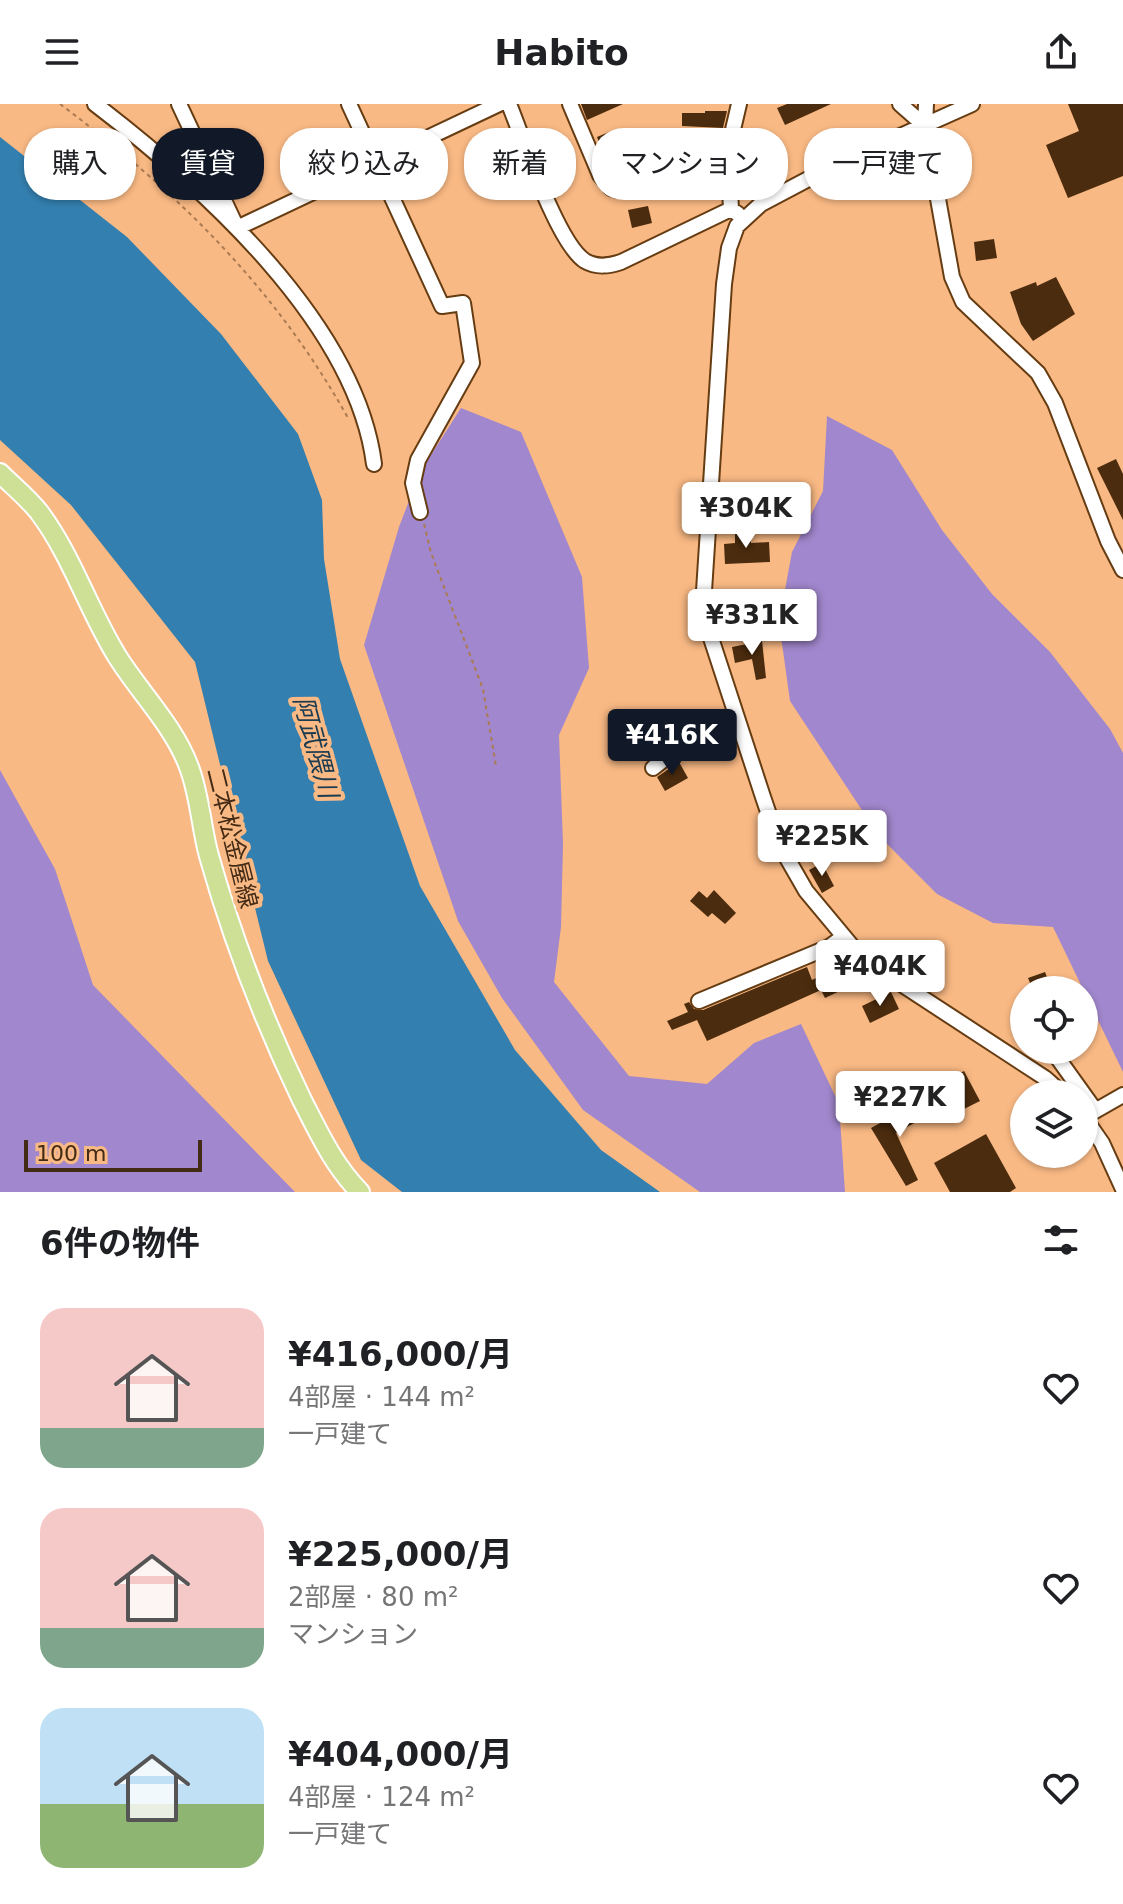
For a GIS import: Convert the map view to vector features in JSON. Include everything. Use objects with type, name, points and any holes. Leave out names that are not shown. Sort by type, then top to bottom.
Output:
[{"type":"main road","name":"二本松金屋線","points":[[0,473],[37,508],[69,559],[116,655],[184,756],[192,774],[208,853],[240,958],[287,1069],[319,1133],[345,1177],[360,1192]]},
{"type":"street","points":[[95,104],[206,197],[237,228],[308,312],[348,379],[373,451],[374,464]]},
{"type":"street","points":[[179,104],[237,228]]},
{"type":"street","points":[[349,104],[361,128]]},
{"type":"street","points":[[447,128],[499,104]]},
{"type":"street","points":[[509,104],[570,246],[584,260],[607,266],[761,204],[809,177],[972,104]]},
{"type":"street","points":[[570,104],[592,156]]},
{"type":"street","points":[[734,128],[739,104]]},
{"type":"street","points":[[900,104],[925,126]]},
{"type":"street","points":[[926,104],[925,126],[957,290],[963,302],[990,330],[1038,373],[1055,403],[1108,541],[1123,570]]},
{"type":"street","points":[[237,228],[295,200]]},
{"type":"street","points":[[395,200],[442,306],[463,303],[472,363],[418,460],[413,483],[420,512]]},
{"type":"street","points":[[734,200],[737,213],[726,265],[704,581],[711,638],[779,844],[806,891],[843,937],[889,976],[1047,1080]]},
{"type":"street","points":[[653,768],[686,742],[736,716]]},
{"type":"street","points":[[699,1001],[829,947],[843,937]]},
{"type":"street","points":[[1098,1109],[1123,1095]]},
{"type":"street","points":[[1098,1135],[1123,1189]]},
{"type":"path","points":[[60,104],[104,137],[222,243],[291,326],[348,417]]},
{"type":"path","points":[[420,512],[431,553],[483,689],[496,766]]},
{"type":"shaded area","points":[[461,408],[521,432],[582,577],[589,668],[559,735],[563,844],[561,927],[554,982],[629,1076],[707,1084],[754,1043],[801,1024],[839,1104],[845,1192],[700,1192],[583,1110],[502,998],[458,921],[364,645],[399,527],[420,472]]},
{"type":"shaded area","points":[[827,416],[892,450],[942,530],[992,594],[1050,652],[1110,729],[1123,753],[1123,1072],[1098,1020],[1098,976],[1077,976],[1053,927],[993,923],[937,894],[879,836],[790,701],[779,622],[792,552],[823,491]]},
{"type":"shaded area","points":[[0,770],[55,869],[93,985],[295,1192],[0,1192]]},
{"type":"water","name":"阿武隈川","points":[[0,137],[24,156],[24,200],[80,200],[127,237],[221,334],[298,434],[322,500],[324,559],[340,659],[420,886],[515,1050],[601,1150],[660,1192],[402,1192],[361,1160],[268,961],[195,662],[71,505],[0,440]]},
{"type":"building","points":[[581,104],[623,104],[587,120]]},
{"type":"building","points":[[787,104],[831,104],[785,125],[777,108]]},
{"type":"building","points":[[1068,104],[1123,104],[1123,176],[1068,198],[1046,145],[1079,131]]},
{"type":"building","points":[[727,111],[723,128],[682,126],[682,113]]},
{"type":"building","points":[[648,206],[652,223],[632,228],[628,210]]},
{"type":"building","points":[[994,239],[997,258],[976,261],[974,242]]},
{"type":"building","points":[[1056,277],[1075,314],[1033,341],[1021,324],[1010,292],[1036,282],[1037,286]]},
{"type":"building","points":[[1116,459],[1123,474],[1123,520],[1097,468]]},
{"type":"building","points":[[751,531],[751,543],[769,542],[770,562],[725,564],[724,544],[735,543],[735,532]]},
{"type":"building","points":[[762,641],[766,678],[756,680],[752,659],[735,663],[732,647]]},
{"type":"building","points":[[679,762],[688,778],[665,791],[657,777]]},
{"type":"building","points":[[802,819],[811,836],[796,845],[787,827]]},
{"type":"building","points":[[822,863],[834,886],[822,893],[809,870]]},
{"type":"building","points":[[714,890],[736,913],[725,924],[712,913],[708,917],[690,901],[699,891],[707,898]]},
{"type":"building","points":[[807,967],[812,980],[832,970],[842,990],[825,998],[821,990],[707,1041],[697,1020],[672,1030],[667,1021],[688,1012],[684,1004],[689,1002],[694,1009],[703,1010]]},
{"type":"building","points":[[891,992],[899,1009],[870,1023],[862,1006]]},
{"type":"building","points":[[964,1071],[980,1101],[960,1111],[944,1082]]},
{"type":"building","points":[[922,1100],[929,1115],[896,1133],[918,1180],[906,1186],[871,1128]]},
{"type":"building","points":[[986,1134],[1016,1188],[1010,1192],[950,1192],[934,1163]]}]
